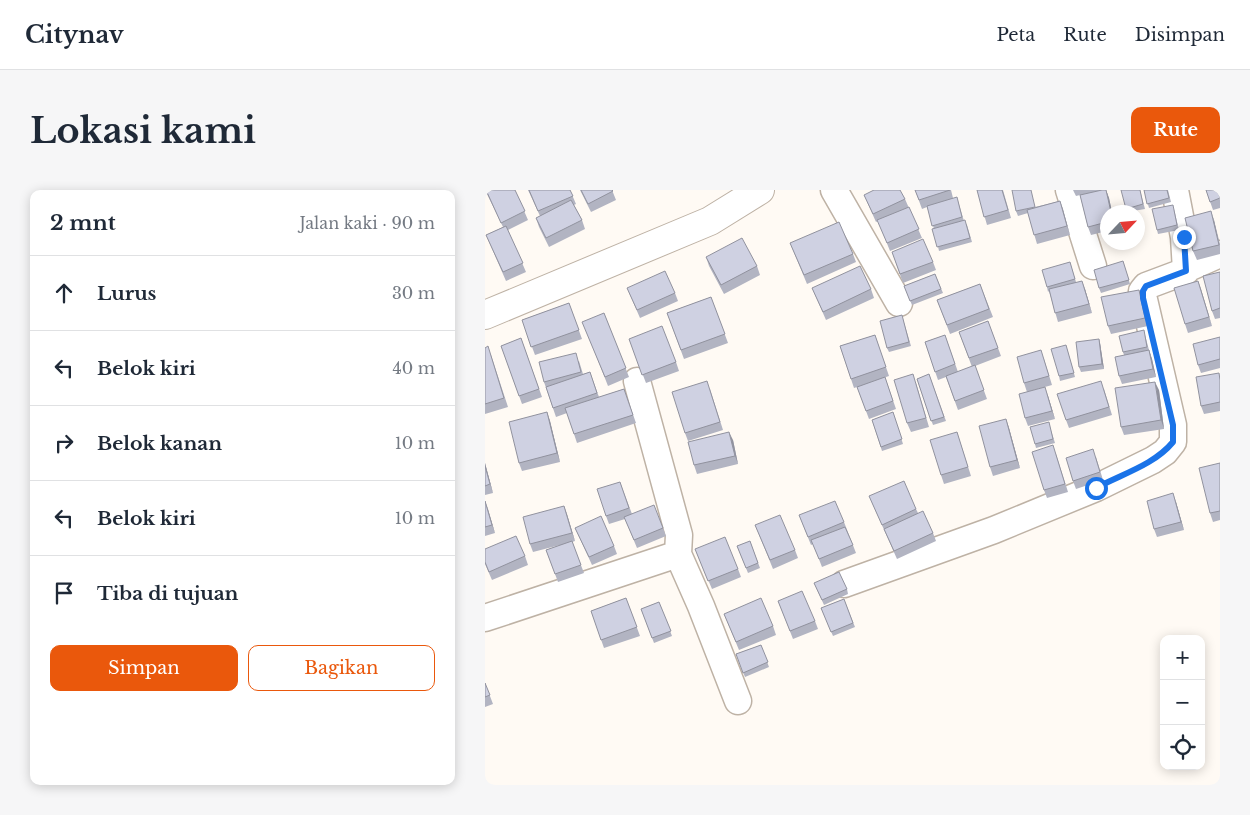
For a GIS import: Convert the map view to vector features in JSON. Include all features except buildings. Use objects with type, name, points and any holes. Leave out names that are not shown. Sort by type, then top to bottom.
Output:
[{"type":"street","points":[[485,315],[710,222],[761,190]]},
{"type":"street","points":[[834,190],[899,303]]},
{"type":"street","points":[[1069,190],[1093,266]]},
{"type":"street","points":[[1175,190],[1184,237],[1186,271]]},
{"type":"street","points":[[844,584],[994,530],[1096,488],[1153,460],[1165,452],[1173,442],[1173,425],[1143,298],[1143,291],[1146,286],[1186,271],[1186,269],[1220,254]]},
{"type":"street","points":[[637,381],[679,535],[678,554],[701,606],[738,701]]},
{"type":"street","points":[[485,618],[678,554]]},
{"type":"route","points":[[1096,488],[1153,460],[1165,452],[1173,442],[1173,425],[1143,298],[1143,291],[1146,286],[1186,271],[1184,237]]}]
